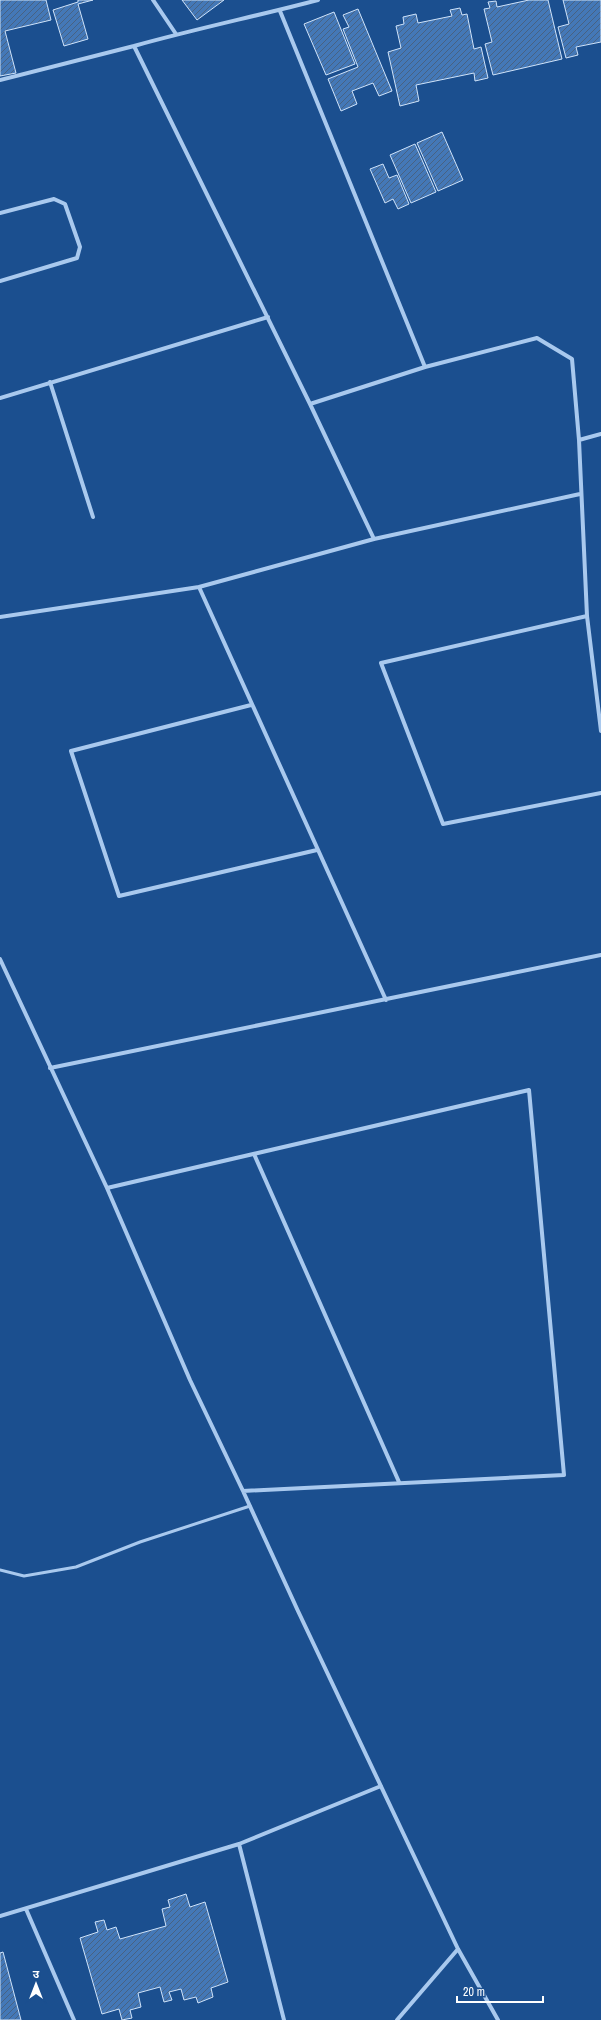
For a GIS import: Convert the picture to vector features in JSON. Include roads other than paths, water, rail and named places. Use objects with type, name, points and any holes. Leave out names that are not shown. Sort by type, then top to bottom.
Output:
[{"type":"street","points":[[153,0],[176,34]]},
{"type":"street","points":[[0,80],[176,34],[280,11],[317,0]]},
{"type":"street","points":[[280,11],[425,367]]},
{"type":"street","points":[[134,46],[268,317],[374,539]]},
{"type":"street","points":[[0,213],[54,199],[60,200],[65,204],[80,247],[80,253],[77,258],[0,281]]},
{"type":"street","points":[[0,398],[268,317]]},
{"type":"street","points":[[310,404],[425,367],[537,338],[572,358],[579,440],[580,494],[588,616],[601,731]]},
{"type":"street","points":[[50,382],[93,517]]},
{"type":"street","points":[[579,440],[601,434]]},
{"type":"street","points":[[0,617],[199,587],[374,539],[580,494]]},
{"type":"street","points":[[199,587],[251,705],[386,1000]]},
{"type":"street","points":[[588,616],[381,663],[443,824],[601,793]]},
{"type":"street","points":[[251,705],[71,751],[119,896],[317,850]]},
{"type":"street","points":[[50,1068],[601,955]]},
{"type":"street","points":[[0,959],[107,1188],[190,1380],[458,1949],[498,2020]]},
{"type":"street","points":[[107,1188],[529,1090],[564,1474],[243,1491]]},
{"type":"street","points":[[254,1154],[399,1482]]},
{"type":"street","points":[[0,1916],[239,1844],[381,1786]]},
{"type":"street","points":[[239,1844],[284,2020]]},
{"type":"street","points":[[26,1909],[74,2020]]},
{"type":"street","points":[[396,2020],[458,1949]]},
{"type":"lane","points":[[0,1570],[24,1576],[76,1567],[140,1542],[250,1506]]}]
